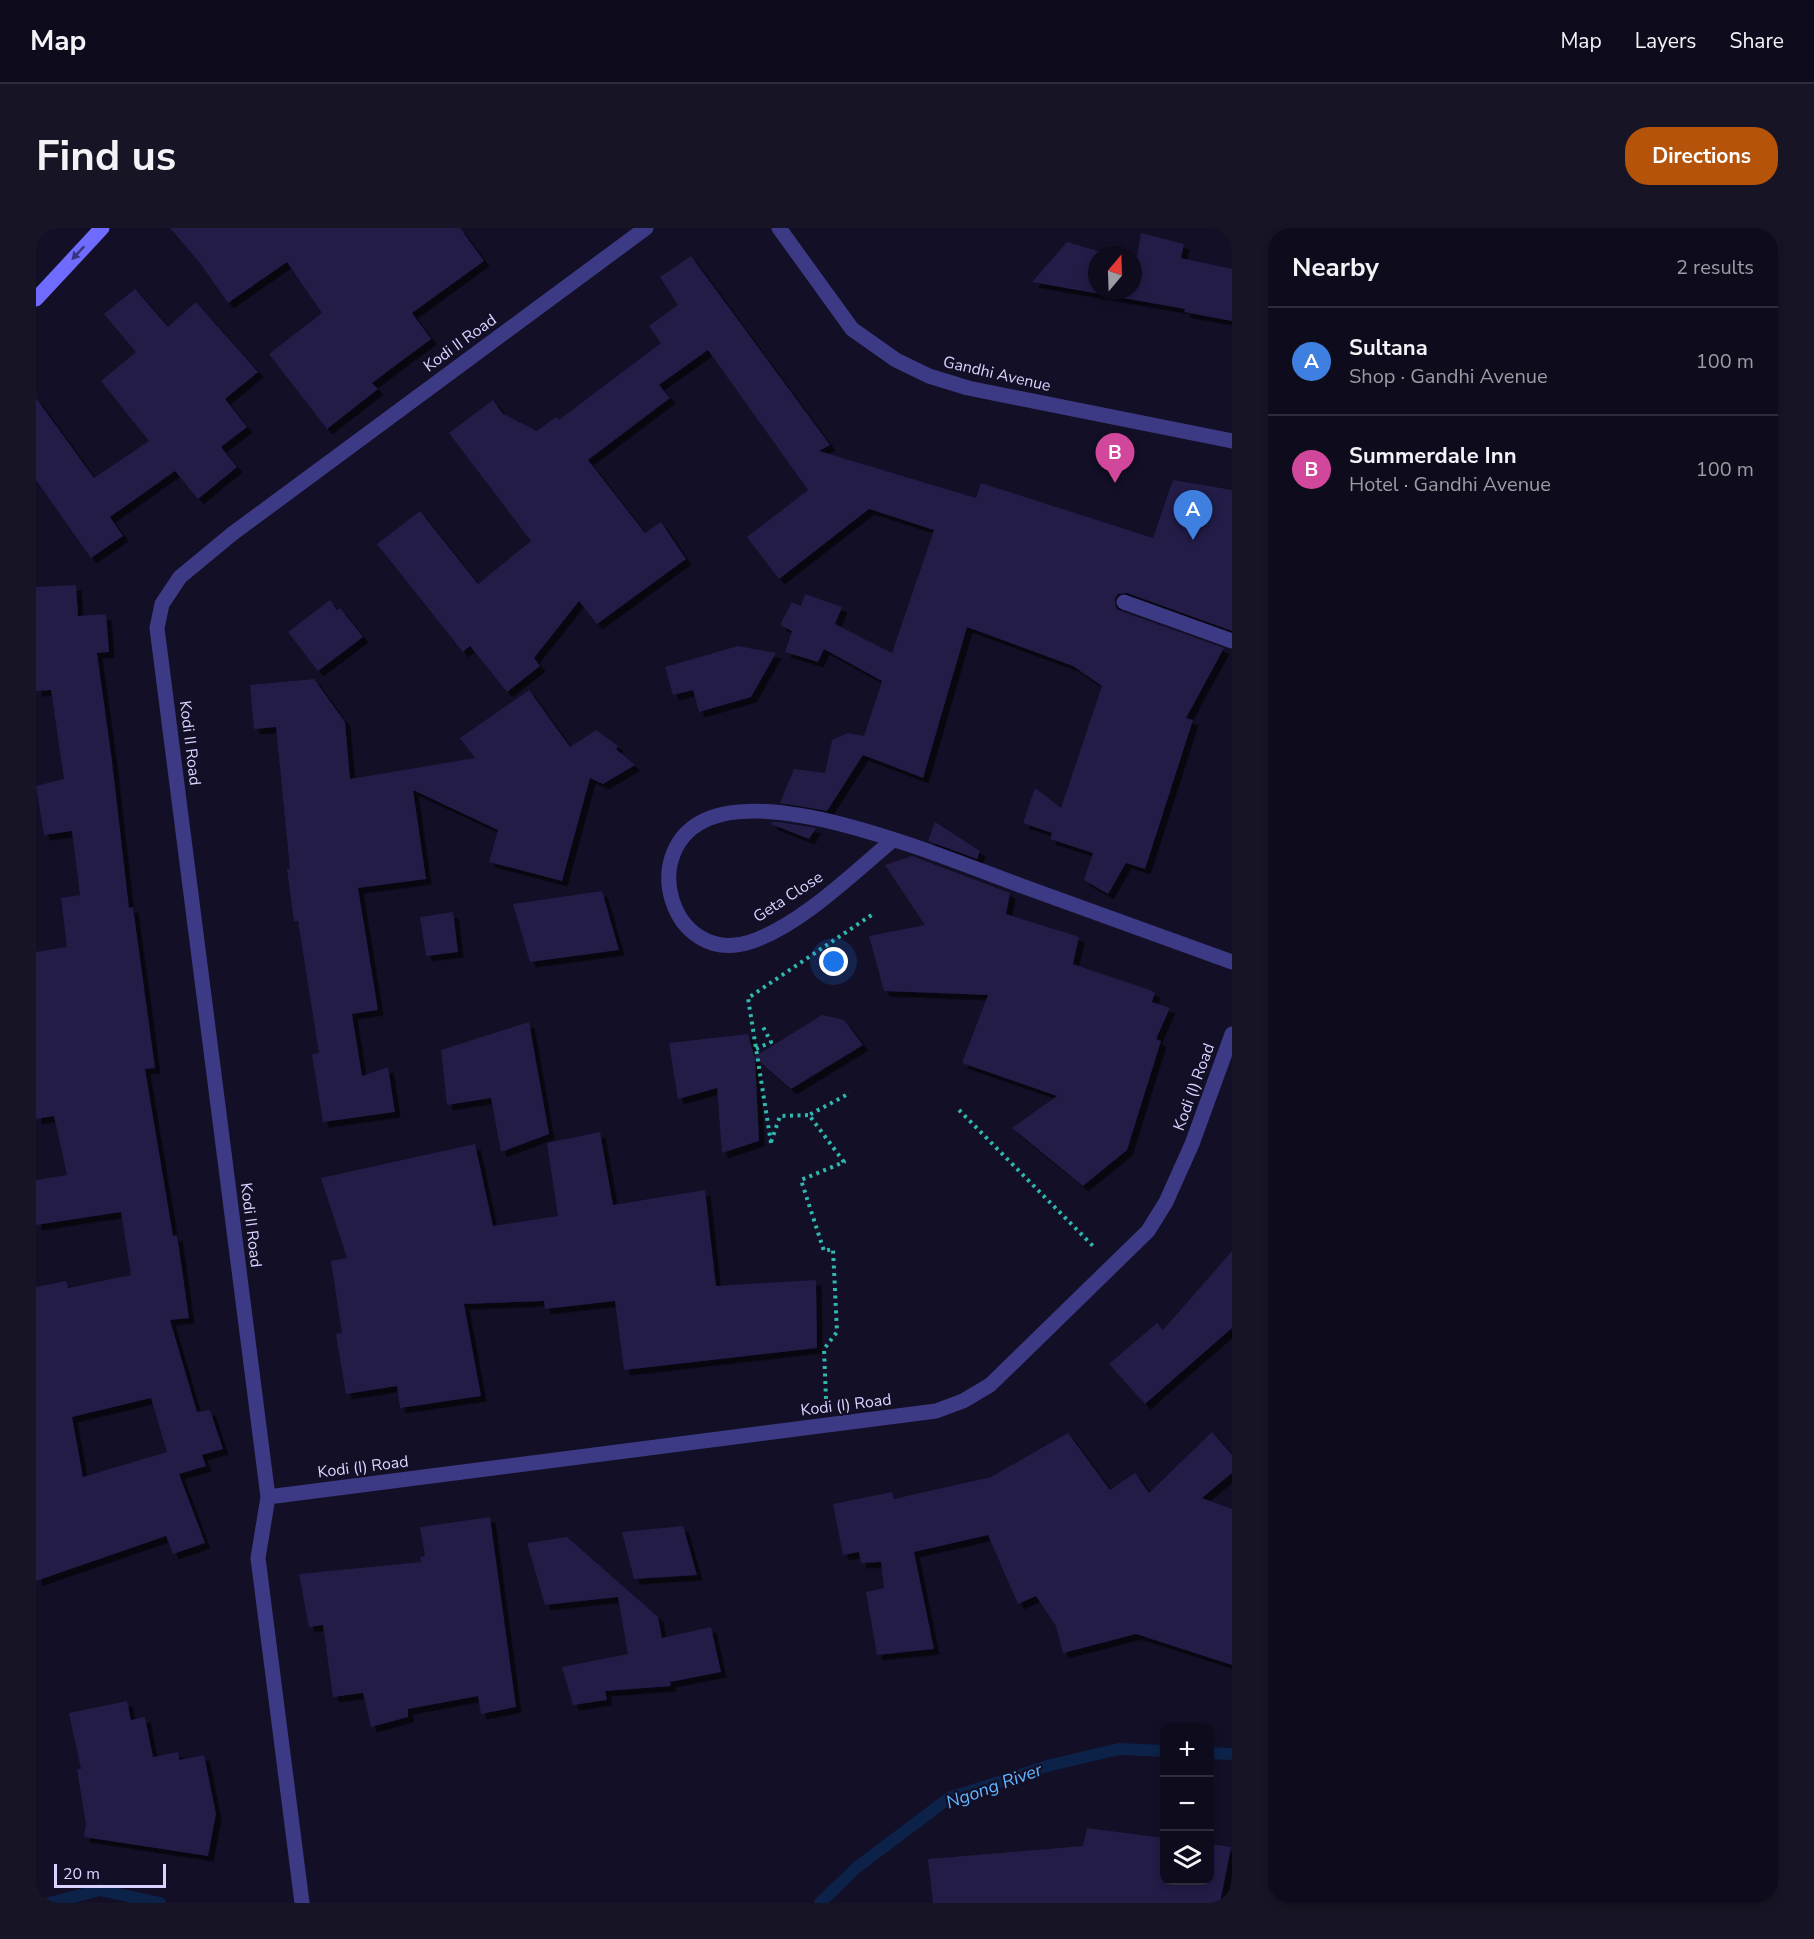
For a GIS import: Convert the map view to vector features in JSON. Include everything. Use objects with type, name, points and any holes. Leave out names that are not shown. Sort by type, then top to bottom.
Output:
[{"type":"main road","points":[[36,299],[102,228]]},
{"type":"street","name":"Kodi II Road","points":[[301,1896],[258,1558],[268,1497],[158,628],[162,604],[180,577],[232,534],[646,228]]},
{"type":"street","name":"Gandhi Avenue","points":[[779,228],[852,330],[896,360],[929,376],[968,388],[1232,441]]},
{"type":"street","points":[[1124,602],[1232,641]]},
{"type":"street","name":"Geta Close","points":[[893,840],[821,899],[771,933],[748,942],[732,944],[714,942],[696,934],[682,922],[669,889],[671,858],[682,838],[691,828],[710,818],[730,812],[764,811],[835,822],[893,840],[1232,962]]},
{"type":"street","name":"Kodi (I) Road","points":[[268,1497],[936,1411],[963,1401],[990,1385],[1148,1231],[1166,1202],[1192,1144],[1232,1034]]},
{"type":"path","points":[[850,1093],[809,1114],[780,1116],[771,1143],[748,998],[873,914]]},
{"type":"path","points":[[756,1050],[771,1042],[762,1025]]},
{"type":"path","points":[[959,1110],[1113,1266]]},
{"type":"path","points":[[809,1114],[844,1162],[801,1180],[824,1251],[833,1249],[837,1332],[824,1349],[826,1406]]},
{"type":"building","points":[[170,228],[460,228],[484,261],[412,313],[431,339],[372,383],[378,389],[327,429],[269,354],[322,313],[287,262],[228,303],[200,263]]},
{"type":"building","points":[[1141,233],[1184,244],[1181,258],[1232,269],[1232,321],[1184,312],[1185,309],[1134,300],[1142,300],[1142,246],[1139,246]]},
{"type":"building","points":[[1067,242],[1088,248],[1088,292],[1032,282]]},
{"type":"building","points":[[691,256],[830,445],[819,451],[976,498],[981,483],[1153,538],[1173,480],[1232,490],[1232,631],[1127,593],[1118,594],[1115,599],[1116,608],[1121,611],[1224,648],[1186,718],[1193,720],[1145,869],[1126,863],[1108,894],[1084,880],[1093,853],[1050,839],[1052,833],[1023,823],[1035,788],[1061,808],[1102,686],[1073,666],[967,627],[923,778],[863,755],[827,811],[780,803],[794,769],[825,773],[832,740],[848,733],[864,736],[882,681],[824,649],[818,662],[785,652],[792,631],[780,625],[792,602],[801,606],[805,594],[842,607],[835,624],[892,653],[934,530],[869,509],[779,579],[747,537],[808,490],[708,350],[659,385],[670,398],[588,460],[645,533],[661,522],[686,559],[597,624],[579,601],[534,658],[540,666],[507,692],[470,646],[463,652],[377,544],[420,511],[478,584],[531,541],[449,433],[493,400],[503,414],[537,431],[556,417],[559,420],[661,343],[649,326],[678,305],[660,277]]},
{"type":"building","points":[[135,289],[168,327],[196,302],[258,372],[225,399],[247,427],[221,447],[237,467],[198,499],[175,471],[110,517],[123,536],[91,558],[36,480],[36,398],[94,478],[149,441],[101,381],[136,352],[104,314]]},
{"type":"building","points":[[76,585],[78,616],[106,614],[109,652],[97,653],[129,908],[133,907],[155,1068],[145,1069],[173,1236],[177,1235],[189,1318],[170,1320],[197,1412],[210,1410],[223,1449],[202,1455],[206,1466],[179,1474],[205,1543],[173,1554],[166,1536],[36,1581],[36,1287],[66,1281],[68,1288],[131,1275],[121,1212],[36,1225],[36,1180],[67,1175],[54,1116],[36,1119],[36,952],[67,947],[61,898],[80,895],[72,831],[44,835],[36,786],[64,779],[51,690],[36,691],[36,587]],"holes":[[[151,1398],[167,1452],[83,1477],[72,1417]]]},
{"type":"building","points":[[330,600],[337,610],[340,608],[363,637],[318,671],[288,632]]},
{"type":"building","points":[[738,646],[776,653],[751,697],[699,712],[693,690],[673,695],[665,667]]},
{"type":"building","points":[[314,679],[345,722],[350,779],[475,758],[460,738],[529,690],[570,747],[596,730],[618,746],[616,749],[635,765],[603,784],[590,778],[562,881],[489,862],[498,830],[413,790],[426,879],[358,888],[378,1010],[352,1014],[362,1076],[388,1067],[395,1112],[323,1122],[312,1054],[319,1053],[298,921],[294,921],[287,869],[290,869],[276,727],[254,729],[250,685]]},
{"type":"building","points":[[772,822],[816,828],[809,839],[771,824]]},
{"type":"building","points":[[935,822],[980,851],[977,859],[928,841]]},
{"type":"building","points":[[912,856],[1010,893],[1006,914],[1079,937],[1073,964],[1155,992],[1152,1002],[1170,1008],[1156,1039],[1161,1041],[1127,1150],[1083,1186],[1012,1128],[1057,1096],[962,1063],[988,995],[884,991],[869,936],[925,925],[885,865]]},
{"type":"building","points":[[602,891],[619,950],[530,962],[513,904]]},
{"type":"building","points":[[453,912],[458,952],[426,956],[420,917]]},
{"type":"building","points":[[822,1015],[844,1020],[863,1045],[791,1089],[754,1057]]},
{"type":"building","points":[[529,1022],[549,1134],[501,1152],[491,1098],[447,1105],[441,1050]]},
{"type":"building","points":[[748,1034],[755,1059],[759,1141],[722,1153],[717,1088],[678,1099],[669,1043]]},
{"type":"building","points":[[600,1132],[613,1205],[705,1190],[716,1286],[816,1280],[817,1348],[624,1370],[615,1301],[545,1309],[544,1301],[464,1304],[481,1396],[400,1408],[397,1386],[346,1394],[336,1334],[342,1333],[331,1261],[347,1258],[321,1178],[475,1144],[493,1226],[558,1216],[547,1143]]},
{"type":"building","points":[[1232,1251],[1232,1328],[1145,1404],[1109,1364],[1157,1323],[1163,1330]]},
{"type":"building","points":[[1212,1432],[1232,1455],[1232,1473],[1202,1498],[1232,1509],[1232,1665],[1136,1634],[1063,1653],[1056,1626],[1036,1596],[1018,1604],[988,1535],[914,1552],[934,1649],[877,1655],[866,1592],[884,1588],[881,1562],[861,1563],[859,1552],[843,1555],[833,1504],[892,1492],[894,1499],[991,1477],[1068,1433],[1110,1490],[1135,1473],[1149,1493]]},
{"type":"building","points":[[490,1517],[516,1707],[481,1714],[478,1696],[408,1709],[408,1717],[371,1727],[363,1693],[333,1697],[323,1625],[309,1627],[299,1574],[421,1562],[420,1557],[425,1556],[420,1527]]},
{"type":"building","points":[[683,1526],[697,1575],[634,1579],[622,1532]]},
{"type":"building","points":[[567,1537],[658,1617],[662,1638],[711,1627],[721,1672],[670,1682],[671,1686],[605,1691],[607,1700],[573,1705],[562,1667],[628,1654],[618,1597],[545,1605],[527,1543]]},
{"type":"building","points":[[127,1701],[131,1720],[145,1717],[153,1757],[178,1752],[179,1760],[204,1755],[216,1814],[208,1856],[84,1837],[86,1824],[77,1769],[81,1769],[69,1713]]},
{"type":"building","points":[[1087,1828],[1160,1837],[1160,1885],[1214,1885],[1214,1845],[1231,1847],[1220,1903],[933,1903],[928,1859],[1083,1846]]},
{"type":"waterway","name":"Ngong River","points":[[820,1903],[856,1868],[949,1798],[1051,1765],[1119,1749],[1160,1751]]},
{"type":"waterway","name":"Ngong River","points":[[1214,1753],[1232,1754]]},
{"type":"waterway","name":"Ngong River","points":[[49,1903],[100,1890],[160,1903]]},
{"type":"place","name":"Summerdale Inn","points":[[1115,483]]},
{"type":"place","name":"Sultana","points":[[1193,540]]}]
